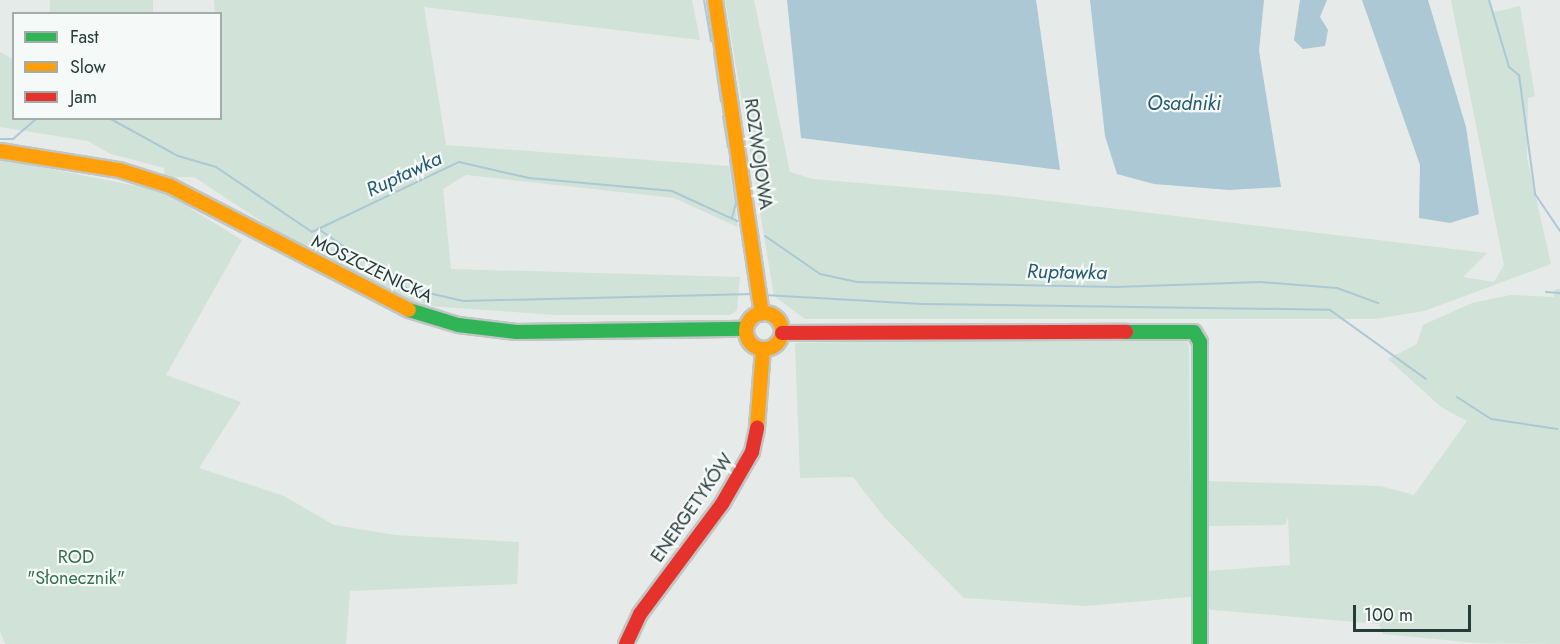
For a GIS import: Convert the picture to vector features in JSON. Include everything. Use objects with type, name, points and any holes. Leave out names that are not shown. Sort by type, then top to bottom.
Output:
[{"type":"street","name":"ROZWOJOWA","points":[[715,0],[760,302]]},
{"type":"street","name":"MOSZCZENICKA","points":[[0,151],[119,170],[170,186],[413,312],[458,325],[517,332],[746,329]]},
{"type":"street","points":[[760,302],[777,318],[782,333],[774,346],[763,349],[749,340],[746,329],[760,302]]},
{"type":"street","points":[[782,333],[1194,332],[1200,342],[1200,644]]},
{"type":"street","name":"ENERGETYKÓW","points":[[626,644],[640,614],[722,504],[752,452],[763,398],[763,349]]},
{"type":"green space","points":[[50,0],[153,0],[153,12],[50,12]]},
{"type":"green space","points":[[214,0],[692,0],[700,40],[424,7],[446,145],[729,166],[738,227],[674,198],[466,175],[443,189],[451,269],[740,277],[737,310],[730,315],[556,315],[415,305],[308,252],[194,177],[164,177],[164,168],[111,154],[88,141],[0,127],[0,52],[12,58],[12,120],[222,120],[222,12],[215,12]]},
{"type":"green space","points":[[725,0],[754,0],[790,172],[813,179],[999,195],[1487,253],[1463,277],[1494,282],[1504,265],[1451,0],[1490,0],[1494,12],[1520,6],[1535,96],[1528,98],[1527,158],[1551,264],[1424,311],[1375,319],[805,319],[774,296]]},
{"type":"green space","name":"ROD \"Słonecznik\"","points":[[0,159],[162,191],[242,240],[166,375],[241,402],[199,468],[284,496],[334,525],[395,535],[519,542],[517,584],[350,591],[346,644],[5,644],[0,631]]},
{"type":"green space","points":[[1555,289],[1560,289],[1560,644],[1477,643],[1383,634],[1379,624],[1203,609],[1206,571],[1290,565],[1288,517],[1285,525],[1207,526],[1207,481],[1380,486],[1414,495],[1467,421],[1441,407],[1388,359],[1417,344],[1423,325],[1472,303],[1511,295],[1554,297]]},
{"type":"green space","points":[[1183,336],[1189,345],[1190,476],[1200,596],[1086,606],[964,598],[884,517],[853,477],[800,478],[795,343]]},
{"type":"water","points":[[787,0],[1036,0],[1060,170],[801,138]]},
{"type":"water","name":"Osadniki","points":[[1090,0],[1264,0],[1259,51],[1281,187],[1229,190],[1154,184],[1117,174],[1105,136]]},
{"type":"water","points":[[1300,0],[1327,0],[1320,17],[1328,30],[1325,46],[1303,49],[1294,40]]},
{"type":"water","points":[[1362,0],[1428,0],[1466,127],[1479,214],[1450,223],[1419,218],[1420,165]]},
{"type":"waterway","points":[[704,0],[711,41]]},
{"type":"waterway","points":[[1489,0],[1509,67],[1519,75],[1535,194],[1560,231]]},
{"type":"waterway","points":[[714,53],[721,102]]},
{"type":"waterway","points":[[723,116],[728,148]]},
{"type":"waterway","name":"Ruptawka","points":[[0,139],[13,139],[35,120]]},
{"type":"waterway","name":"Ruptawka","points":[[113,120],[178,156],[216,167],[312,232],[459,162],[529,178],[672,191],[737,221]]},
{"type":"waterway","points":[[730,160],[736,203],[732,218]]},
{"type":"waterway","points":[[320,230],[402,287],[463,301],[753,294]]},
{"type":"waterway","name":"Ruptawka","points":[[765,236],[820,274],[857,282],[1116,287],[1260,282],[1337,288],[1378,303]]},
{"type":"waterway","name":"Ruptawka","points":[[1546,292],[1560,293]]},
{"type":"waterway","points":[[765,295],[922,304],[1330,310],[1426,379]]},
{"type":"waterway","points":[[1457,397],[1491,419],[1557,429]]},
{"type":"traffic: fast","points":[[409,310],[458,325],[517,332],[746,329]]},
{"type":"traffic: fast","points":[[1126,332],[1194,332],[1200,342],[1200,644]]},
{"type":"traffic: slow","points":[[715,0],[762,313]]},
{"type":"traffic: slow","points":[[0,151],[119,170],[170,186],[409,310]]},
{"type":"traffic: slow","points":[[764,313],[777,318],[782,331],[777,344],[764,349],[751,344],[746,331],[751,318],[764,313]]},
{"type":"traffic: slow","points":[[757,428],[763,349]]},
{"type":"traffic: jam","points":[[782,333],[1126,332]]},
{"type":"traffic: jam","points":[[626,644],[640,614],[722,504],[752,452],[757,428]]}]
